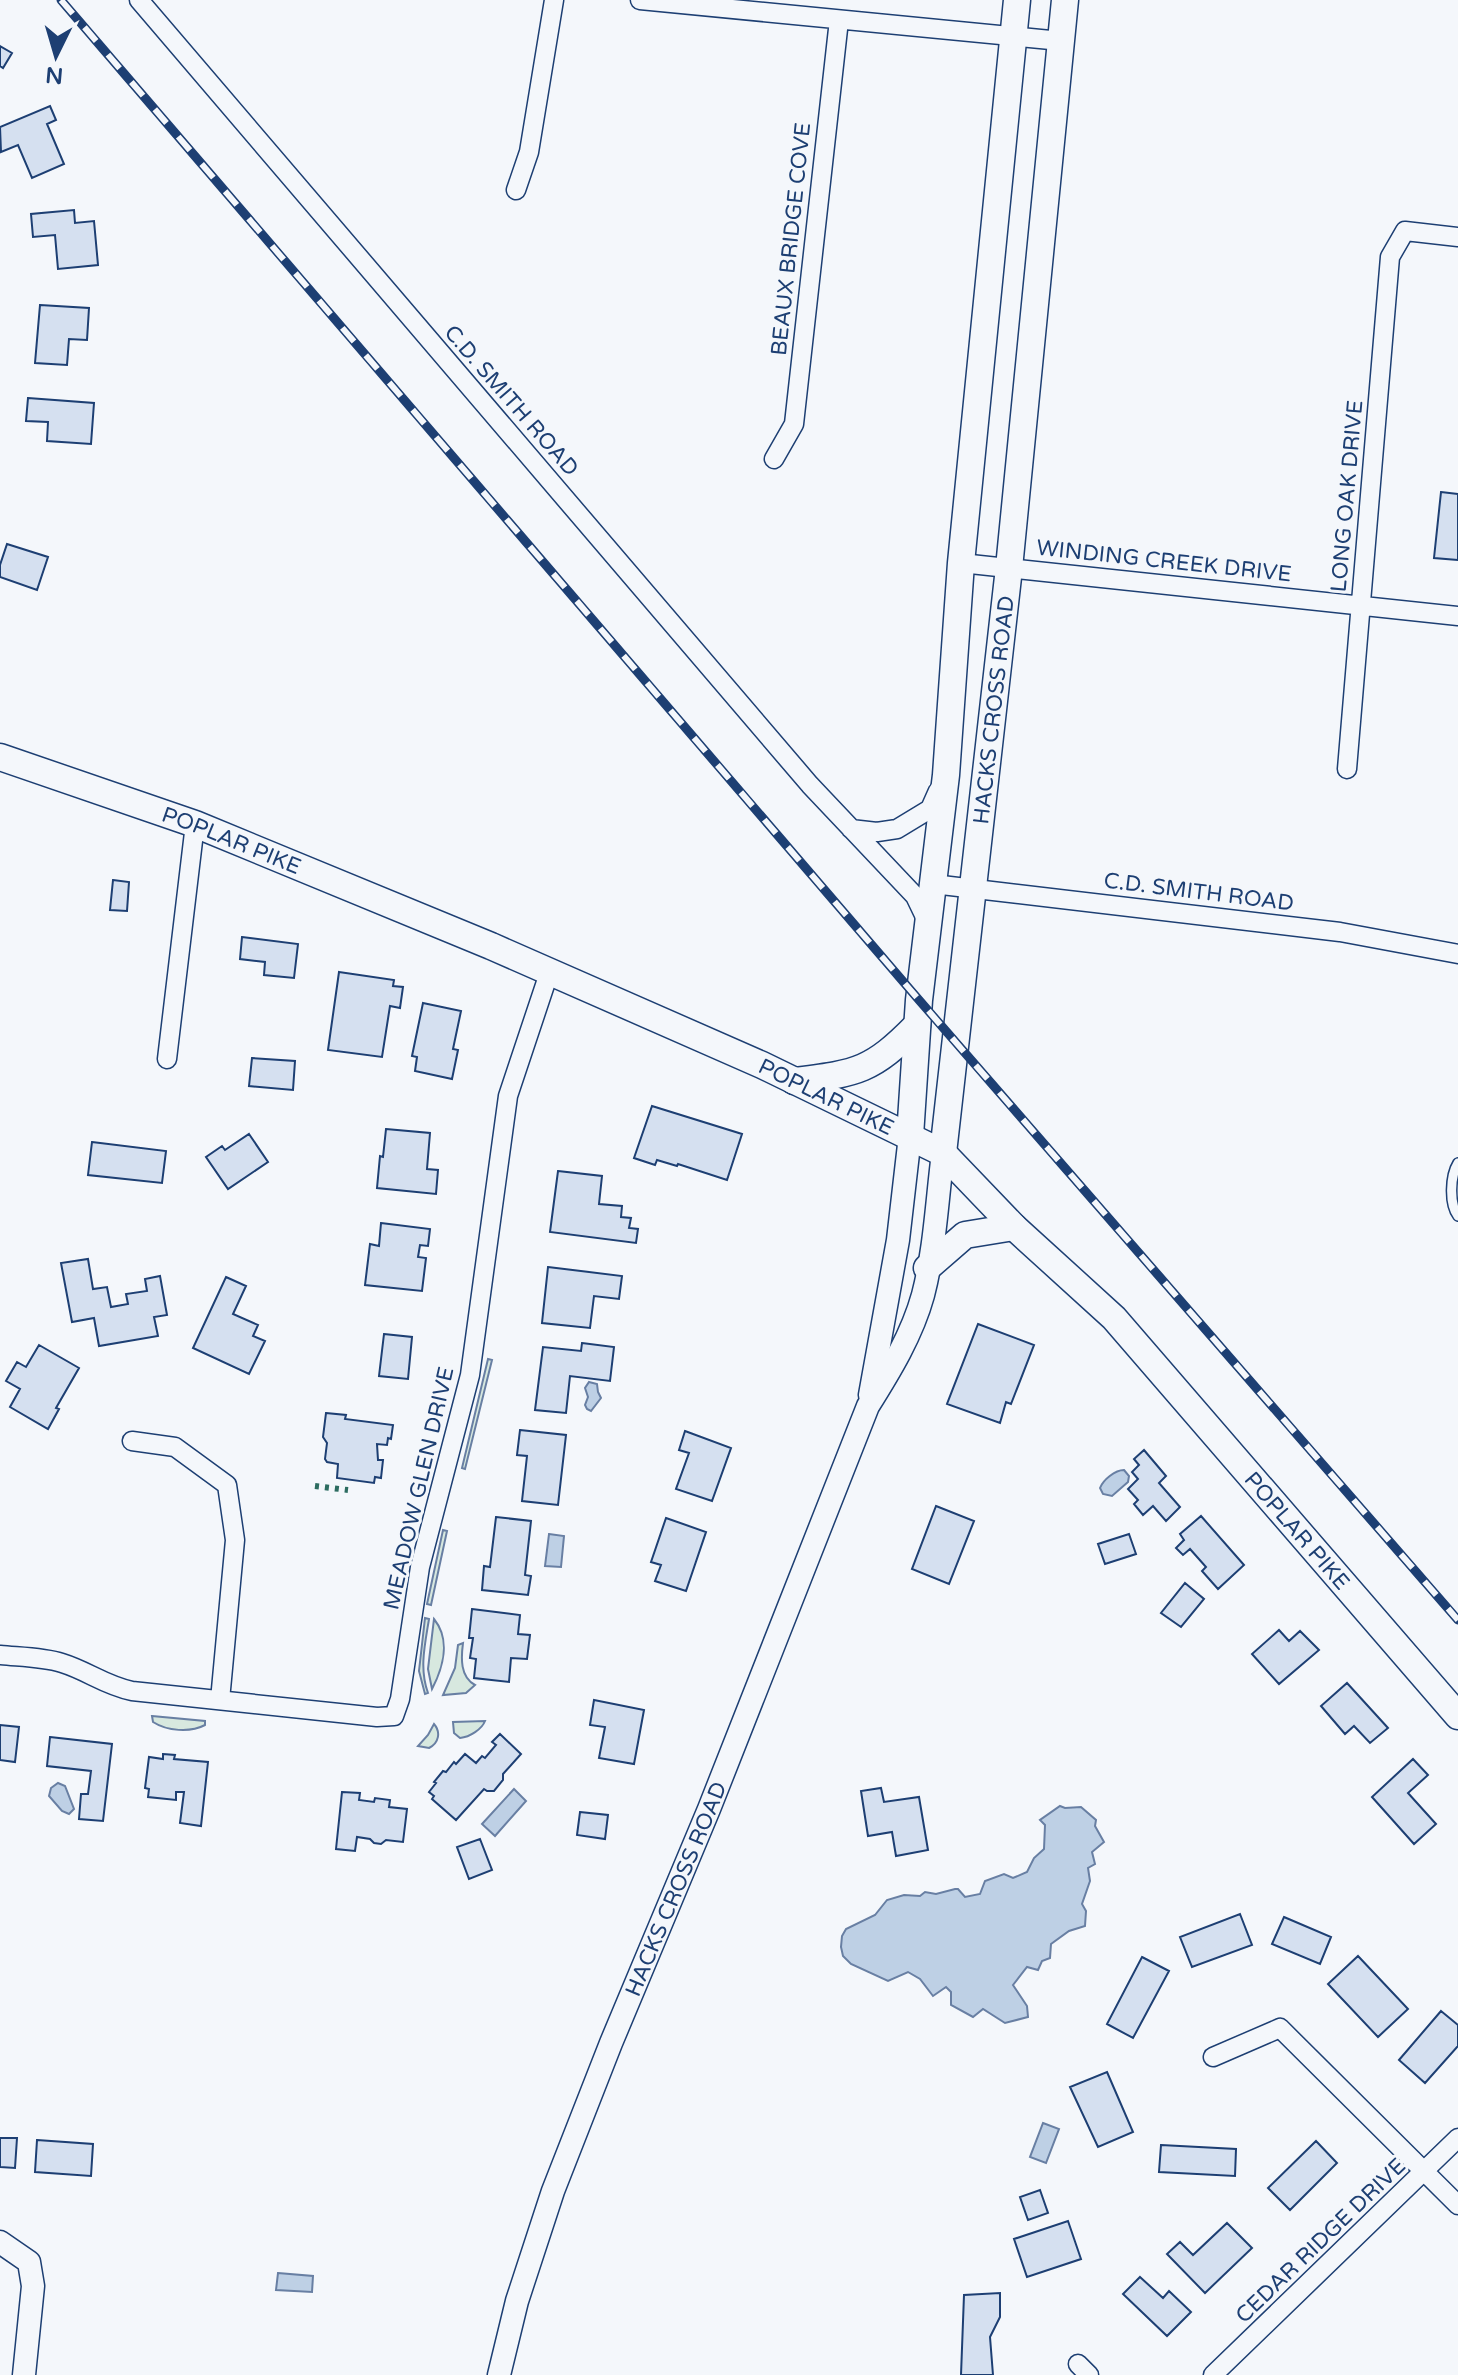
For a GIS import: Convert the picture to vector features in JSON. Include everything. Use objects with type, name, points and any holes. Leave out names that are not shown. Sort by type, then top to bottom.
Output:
[{"type":"main road","name":"HACKS CROSS ROAD","points":[[910,1136],[917,1025],[946,775],[961,563],[1017,0]]},
{"type":"main road","name":"HACKS CROSS ROAD","points":[[943,1153],[1009,568],[1065,0]]},
{"type":"main road","name":"POPLAR PIKE","points":[[0,757],[195,824],[491,946],[762,1065],[943,1153],[1014,1227],[1114,1318],[1458,1716]]},
{"type":"main road","points":[[793,1081],[845,1075],[868,1067],[892,1051],[917,1025]]},
{"type":"main road","points":[[927,1268],[965,1235],[1014,1227]]},
{"type":"street","name":"C.D. SMITH ROAD","points":[[139,0],[810,785],[915,896],[928,925]]},
{"type":"street","points":[[516,190],[529,152],[554,0]]},
{"type":"street","points":[[640,0],[1061,41]]},
{"type":"street","name":"BEAUX BRIDGE COVE","points":[[774,459],[794,424],[839,20]]},
{"type":"street","name":"LONG OAK DRIVE","points":[[1347,769],[1390,257],[1405,231],[1458,237]]},
{"type":"street","name":"WINDING CREEK DRIVE","points":[[961,563],[1458,616]]},
{"type":"street","points":[[851,829],[877,832],[897,829],[913,821],[930,809],[946,775]]},
{"type":"street","points":[[167,1059],[195,824]]},
{"type":"street","name":"C.D. SMITH ROAD","points":[[933,884],[1340,932],[1458,954]]},
{"type":"street","name":"MEADOW GLEN DRIVE","points":[[0,1655],[59,1661],[103,1683],[132,1691],[386,1718],[394,1716],[398,1710],[420,1567],[470,1375],[508,1096],[549,973]]},
{"type":"street","name":"HACKS CROSS ROAD","points":[[868,1406],[898,1240],[910,1136]]},
{"type":"street","name":"HACKS CROSS ROAD","points":[[499,2375],[517,2301],[553,2191],[611,2043],[709,1809],[868,1406],[899,1356],[923,1295],[943,1153]]},
{"type":"street","points":[[132,1441],[175,1447],[227,1485],[235,1540],[220,1700]]},
{"type":"street","points":[[1213,2057],[1280,2028],[1458,2205]]},
{"type":"street","name":"CEDAR RIDGE DRIVE","points":[[1213,2375],[1458,2138]]},
{"type":"street","points":[[0,2242],[29,2262],[33,2286],[24,2375]]},
{"type":"lane","points":[[1458,1163],[1453,1175],[1453,1209],[1458,1216]]},
{"type":"shaded area","points":[[488,1359],[492,1360],[465,1469],[462,1468]]},
{"type":"shaded area","points":[[443,1530],[447,1531],[431,1605],[427,1604]]},
{"type":"shaded area","points":[[425,1618],[429,1619],[424,1656],[428,1693],[425,1694],[419,1671]]},
{"type":"shaded area","points":[[434,1619],[442,1636],[444,1654],[432,1689],[428,1669]]},
{"type":"shaded area","points":[[463,1643],[464,1672],[475,1685],[466,1693],[443,1695],[455,1668],[458,1645]]},
{"type":"shaded area","points":[[152,1716],[205,1721],[205,1725],[186,1730],[172,1729],[153,1722]]},
{"type":"shaded area","points":[[485,1721],[468,1736],[460,1738],[454,1733],[453,1722]]},
{"type":"shaded area","points":[[434,1724],[438,1734],[435,1743],[429,1748],[418,1746],[428,1735]]},
{"type":"water","points":[[589,1382],[597,1384],[601,1398],[591,1411],[585,1405],[588,1397],[585,1388]]},
{"type":"water","points":[[1124,1470],[1129,1476],[1128,1482],[1112,1496],[1103,1494],[1100,1488],[1104,1482]]},
{"type":"water","points":[[549,1534],[564,1536],[561,1567],[545,1566]]},
{"type":"water","points":[[58,1783],[65,1786],[74,1809],[69,1814],[62,1811],[49,1796],[51,1788]]},
{"type":"water","points":[[514,1789],[526,1801],[495,1836],[482,1824]]},
{"type":"water","points":[[1060,1806],[1081,1807],[1096,1820],[1095,1826],[1104,1842],[1092,1852],[1095,1864],[1088,1868],[1090,1881],[1082,1904],[1086,1911],[1085,1926],[1069,1931],[1051,1944],[1050,1958],[1042,1961],[1038,1970],[1027,1967],[1013,1985],[1027,2006],[1028,2017],[1005,2023],[983,2009],[973,2017],[951,2005],[951,1992],[946,1987],[933,1996],[920,1979],[908,1972],[888,1981],[851,1964],[843,1956],[842,1936],[846,1929],[875,1915],[887,1900],[955,1889],[965,1897],[980,1894],[985,1881],[1004,1874],[1013,1878],[1027,1872],[1034,1858],[1044,1849],[1045,1825],[1040,1820]]},
{"type":"water","points":[[1043,2123],[1059,2129],[1046,2163],[1030,2157]]},
{"type":"water","points":[[278,2273],[313,2276],[312,2292],[276,2290]]},
{"type":"building","points":[[0,46],[12,53],[3,68],[0,66]]},
{"type":"building","points":[[50,106],[56,120],[47,124],[64,164],[32,178],[18,145],[1,152],[0,127]]},
{"type":"building","points":[[74,210],[75,223],[94,221],[98,265],[58,269],[55,235],[33,237],[31,214]]},
{"type":"building","points":[[40,305],[89,308],[87,340],[69,339],[67,365],[35,363]]},
{"type":"building","points":[[28,398],[94,403],[91,444],[47,441],[48,422],[26,421]]},
{"type":"building","points":[[1441,492],[1458,494],[1458,560],[1434,558]]},
{"type":"building","points":[[7,544],[48,557],[37,590],[0,577],[0,565]]},
{"type":"building","points":[[113,880],[129,882],[127,911],[110,910]]},
{"type":"building","points":[[242,937],[298,944],[294,978],[264,975],[265,962],[240,959]]},
{"type":"building","points":[[339,972],[394,980],[393,986],[403,987],[400,1008],[390,1006],[382,1057],[328,1050]]},
{"type":"building","points":[[423,1003],[461,1011],[453,1049],[458,1050],[452,1079],[415,1071],[417,1057],[412,1056]]},
{"type":"building","points":[[252,1058],[295,1061],[293,1090],[249,1086]]},
{"type":"building","points":[[652,1106],[742,1134],[727,1180],[678,1164],[657,1160],[655,1165],[634,1158]]},
{"type":"building","points":[[386,1129],[430,1133],[427,1169],[438,1170],[436,1194],[377,1188]]},
{"type":"building","points":[[249,1134],[268,1162],[228,1189],[206,1157],[222,1146],[225,1150]]},
{"type":"building","points":[[92,1142],[166,1151],[162,1183],[88,1175]]},
{"type":"building","points":[[558,1171],[602,1176],[599,1204],[622,1206],[621,1217],[631,1218],[629,1228],[638,1229],[636,1243],[550,1232]]},
{"type":"building","points":[[381,1223],[430,1229],[428,1246],[420,1245],[418,1257],[426,1258],[422,1291],[365,1285],[370,1244],[379,1246]]},
{"type":"building","points":[[88,1259],[93,1289],[107,1287],[111,1307],[128,1304],[126,1294],[147,1291],[145,1279],[160,1276],[167,1315],[154,1317],[158,1336],[99,1346],[94,1318],[72,1322],[61,1263]]},
{"type":"building","points":[[548,1267],[622,1276],[619,1299],[594,1296],[590,1328],[542,1323]]},
{"type":"building","points":[[226,1277],[246,1286],[233,1314],[258,1325],[253,1336],[265,1341],[249,1374],[193,1348]]},
{"type":"building","points":[[978,1324],[1034,1345],[1011,1404],[1006,1402],[1000,1423],[947,1404]]},
{"type":"building","points":[[384,1334],[412,1337],[408,1379],[379,1376]]},
{"type":"building","points":[[582,1343],[614,1347],[610,1381],[570,1376],[566,1413],[535,1410],[543,1347],[581,1351]]},
{"type":"building","points":[[39,1345],[79,1368],[48,1429],[10,1407],[20,1389],[6,1381],[17,1362],[26,1367]]},
{"type":"building","points":[[326,1413],[346,1415],[345,1419],[393,1425],[387,1445],[377,1444],[378,1460],[383,1460],[381,1478],[375,1477],[374,1483],[337,1478],[338,1464],[325,1459],[327,1443],[323,1437]]},
{"type":"building","points":[[520,1430],[566,1435],[558,1505],[522,1501],[527,1456],[517,1455]]},
{"type":"building","points":[[685,1431],[731,1448],[712,1501],[676,1489],[689,1453],[679,1450]]},
{"type":"building","points":[[1144,1450],[1166,1476],[1159,1483],[1180,1507],[1166,1521],[1153,1506],[1143,1515],[1134,1504],[1138,1500],[1128,1489],[1138,1479],[1132,1472],[1139,1465],[1134,1459]]},
{"type":"building","points":[[936,1506],[974,1521],[949,1584],[912,1569]]},
{"type":"building","points":[[1201,1516],[1244,1565],[1218,1589],[1202,1571],[1206,1567],[1190,1549],[1183,1555],[1176,1548],[1184,1540],[1180,1534]]},
{"type":"building","points":[[496,1517],[531,1521],[525,1575],[531,1576],[528,1595],[482,1590],[484,1566],[490,1567]]},
{"type":"building","points":[[666,1518],[706,1532],[686,1591],[655,1581],[661,1565],[651,1562]]},
{"type":"building","points":[[1129,1534],[1136,1554],[1105,1564],[1098,1544]]},
{"type":"building","points":[[1185,1583],[1204,1599],[1181,1627],[1161,1613]]},
{"type":"building","points":[[472,1609],[520,1615],[518,1634],[530,1635],[527,1659],[511,1658],[509,1682],[474,1678],[476,1659],[470,1658],[473,1638],[469,1638]]},
{"type":"building","points":[[1279,1630],[1289,1641],[1300,1631],[1319,1650],[1279,1684],[1252,1654]]},
{"type":"building","points":[[1347,1683],[1388,1728],[1370,1743],[1354,1726],[1345,1734],[1321,1706]]},
{"type":"building","points":[[594,1700],[644,1710],[634,1764],[599,1758],[605,1727],[590,1725]]},
{"type":"building","points":[[0,1725],[19,1727],[15,1762],[0,1760]]},
{"type":"building","points":[[500,1734],[521,1754],[503,1774],[503,1780],[494,1791],[484,1789],[456,1820],[432,1799],[434,1796],[429,1792],[434,1782],[465,1754],[476,1763],[482,1756],[485,1758],[496,1745],[492,1742]]},
{"type":"building","points":[[50,1737],[112,1744],[103,1821],[79,1819],[81,1794],[88,1794],[91,1771],[47,1766]]},
{"type":"building","points":[[163,1754],[175,1755],[174,1759],[208,1762],[201,1826],[180,1823],[184,1792],[176,1792],[176,1800],[148,1797],[149,1789],[145,1788],[149,1757],[163,1759]]},
{"type":"building","points":[[1413,1759],[1428,1775],[1408,1793],[1436,1824],[1414,1844],[1372,1797]]},
{"type":"building","points":[[881,1788],[884,1802],[919,1797],[928,1850],[896,1856],[892,1832],[868,1836],[861,1791]]},
{"type":"building","points":[[342,1792],[360,1793],[359,1800],[390,1800],[389,1807],[407,1809],[403,1842],[386,1840],[381,1844],[357,1837],[355,1851],[336,1849]]},
{"type":"building","points":[[580,1812],[608,1815],[605,1839],[577,1835]]},
{"type":"building","points":[[480,1839],[492,1870],[469,1879],[457,1847]]},
{"type":"building","points":[[1240,1914],[1252,1945],[1192,1967],[1180,1937]]},
{"type":"building","points":[[1284,1917],[1331,1937],[1320,1964],[1272,1944]]},
{"type":"building","points":[[1358,1956],[1408,2009],[1378,2037],[1328,1984]]},
{"type":"building","points":[[1142,1957],[1169,1971],[1133,2038],[1107,2024]]},
{"type":"building","points":[[1441,2011],[1458,2025],[1458,2046],[1425,2083],[1399,2060]]},
{"type":"building","points":[[1107,2072],[1133,2132],[1098,2147],[1070,2087]]},
{"type":"building","points":[[0,2138],[17,2138],[15,2168],[0,2167]]},
{"type":"building","points":[[37,2140],[93,2144],[91,2176],[35,2172]]},
{"type":"building","points":[[1316,2141],[1337,2163],[1290,2210],[1268,2188]]},
{"type":"building","points":[[1161,2145],[1236,2149],[1235,2176],[1159,2172]]},
{"type":"building","points":[[1040,2190],[1048,2213],[1028,2220],[1020,2197]]},
{"type":"building","points":[[1068,2221],[1081,2259],[1027,2277],[1014,2239]]},
{"type":"building","points":[[1227,2223],[1252,2248],[1205,2293],[1167,2254],[1180,2242],[1193,2255]]},
{"type":"building","points":[[1140,2277],[1163,2298],[1169,2291],[1191,2312],[1167,2336],[1123,2294]]},
{"type":"building","points":[[1000,2293],[1000,2317],[990,2337],[993,2375],[961,2375],[964,2295]]},
{"type":"railway","points":[[61,0],[919,1000],[1458,1620]]},
{"type":"hedge","points":[[315,1486],[348,1490]]}]
